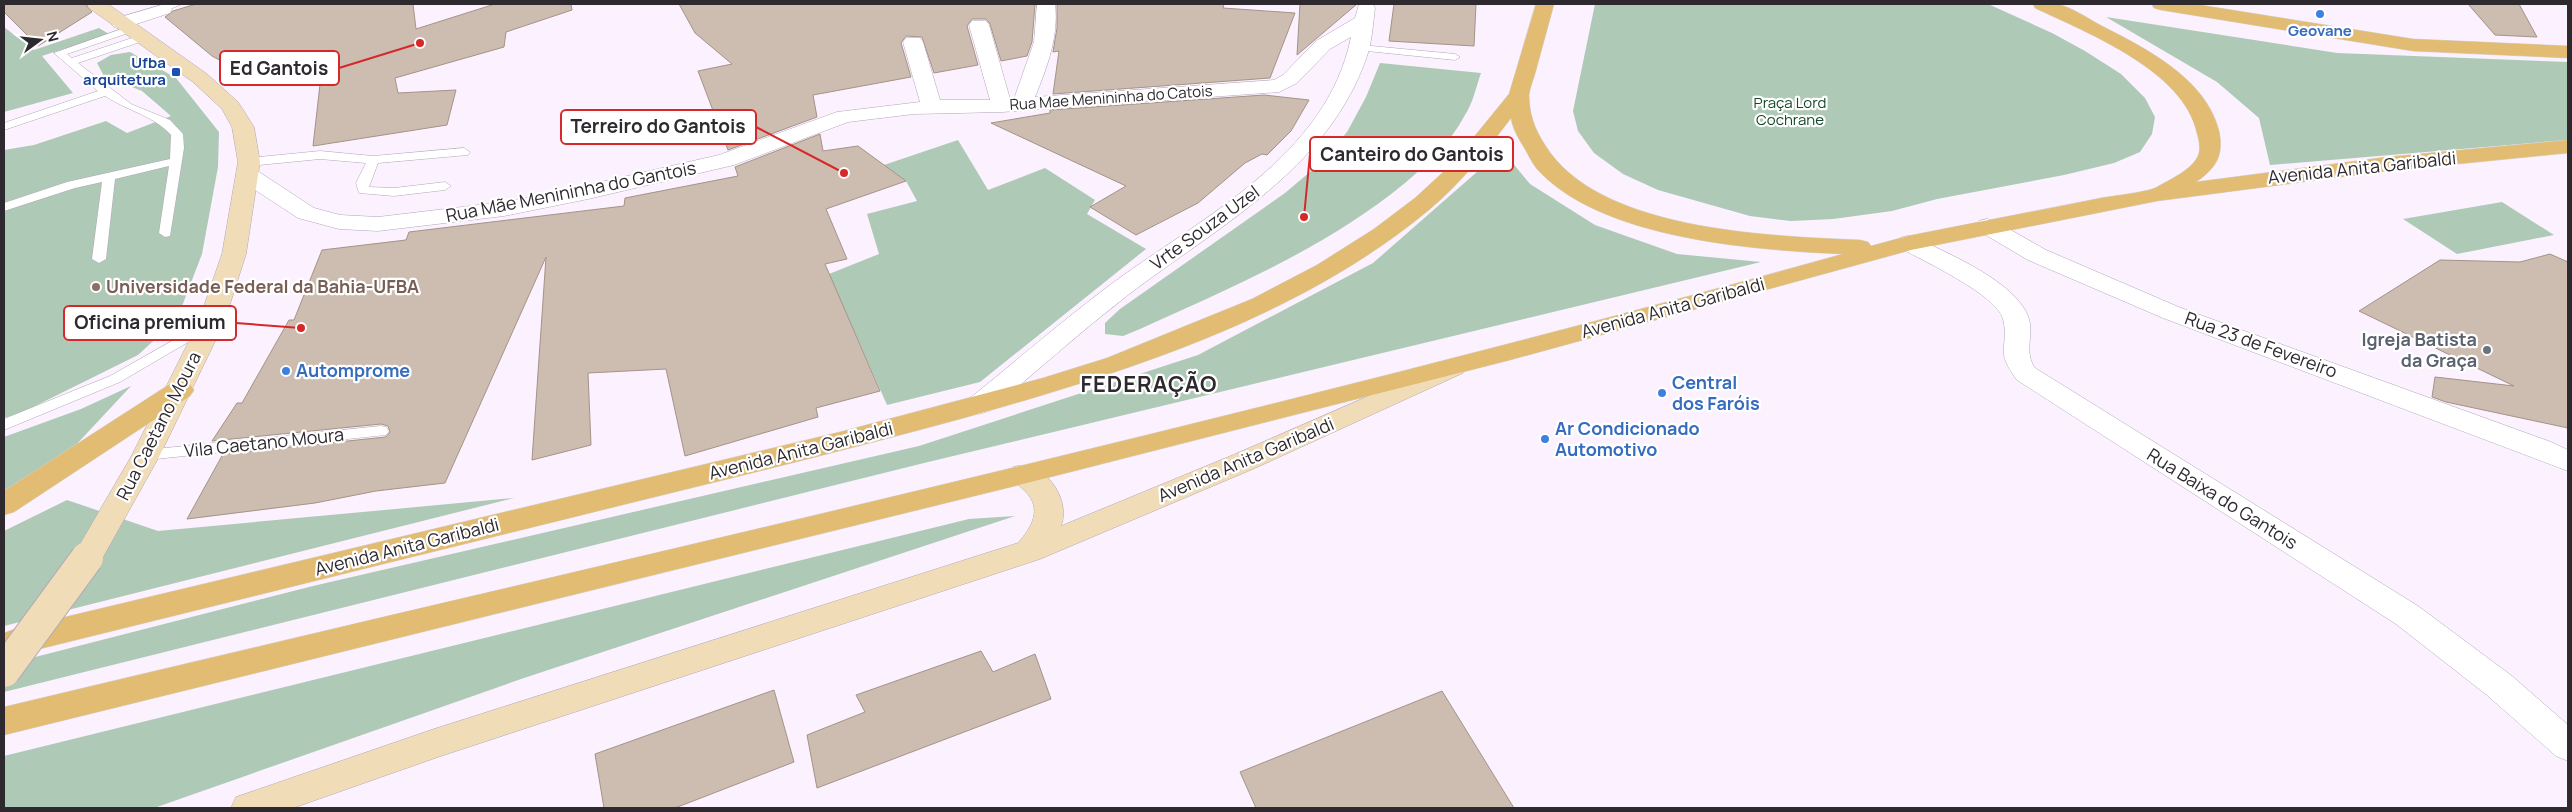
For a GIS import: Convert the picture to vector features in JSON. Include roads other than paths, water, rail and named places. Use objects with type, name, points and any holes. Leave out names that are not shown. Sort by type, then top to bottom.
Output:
[{"type":"main road","name":"Rua Caetano Moura","points":[[4,671],[87,558],[146,455],[180,390],[211,323],[234,254],[249,169],[242,127],[231,106],[200,78],[96,4]]},
{"type":"main road","name":"Avenida Anita Garibaldi","points":[[4,645],[831,445],[979,405],[1133,357],[1261,304],[1326,270],[1423,204],[1460,168],[1519,95],[1545,4]]},
{"type":"main road","name":"Avenida Anita Garibaldi","points":[[2042,4],[2114,40],[2164,72],[2189,94],[2203,113],[2210,133],[2210,154],[2201,166],[2186,179],[2157,194]]},
{"type":"main road","points":[[2162,4],[2413,45],[2568,52]]},
{"type":"main road","name":"Avenida Anita Garibaldi","points":[[1519,95],[1524,128],[1539,155],[1563,180],[1597,202],[1641,219],[1700,233],[1809,246],[1896,245]]},
{"type":"main road","name":"Avenida Anita Garibaldi","points":[[4,721],[1023,474],[1460,364],[1708,299],[1896,245],[2157,194],[2367,167],[2568,147]]},
{"type":"main road","name":"Avenida Anita Garibaldi","points":[[249,808],[405,754],[1029,551],[1115,517],[1367,408],[1460,364]]},
{"type":"main road","points":[[4,505],[180,390]]},
{"type":"main road","points":[[1023,474],[1039,485],[1048,497],[1050,514],[1046,530],[1029,551]]},
{"type":"street","points":[[1012,105],[1038,63],[1046,29],[1046,4]]},
{"type":"street","points":[[131,30],[170,6]]},
{"type":"street","name":"Rua Mae Menininha do Catois","points":[[726,160],[844,116],[943,107],[1012,105],[1279,86],[1290,79],[1323,45],[1366,12]]},
{"type":"street","name":"Vrte Souza Uzel","points":[[979,405],[1119,290],[1252,196],[1286,166],[1312,136],[1333,107],[1351,75],[1361,48],[1366,12]]},
{"type":"street","points":[[979,25],[1012,105]]},
{"type":"street","points":[[913,42],[931,105],[943,107]]},
{"type":"street","name":"Rua Mãe Menininha do Gantois","points":[[249,169],[306,214],[340,222],[378,224],[504,208],[588,192],[726,160]]},
{"type":"street","name":"Rua 23 de Fevereiro","points":[[1987,226],[2037,255],[2172,313],[2541,449],[2568,461]]},
{"type":"street","name":"Rua Baixa do Gantois","points":[[1896,245],[1998,295],[2015,314],[2017,331],[2014,354],[2018,365],[2032,378],[2406,615],[2500,686],[2568,746]]},
{"type":"lane","points":[[131,30],[70,62],[106,92],[127,106],[166,122],[177,134],[176,160],[165,233]]},
{"type":"lane","points":[[1361,48],[1455,57]]},
{"type":"lane","points":[[4,127],[106,92]]},
{"type":"lane","points":[[249,169],[320,155],[374,160],[464,152]]},
{"type":"lane","points":[[4,207],[109,175],[176,160]]},
{"type":"lane","points":[[374,160],[362,183],[363,190],[394,192],[445,186]]},
{"type":"lane","points":[[99,259],[109,175]]},
{"type":"lane","points":[[4,425],[115,379],[211,323]]},
{"type":"lane","name":"Vila Caetano Moura","points":[[146,455],[381,431]]},
{"type":"place","name":"Geovane","points":[[2320,14]]},
{"type":"place","name":"Ed Gantois","points":[[420,43]]},
{"type":"place","name":"Ufba arquitetura","points":[[176,72]]},
{"type":"place","name":"Terreiro do Gantois","points":[[844,173]]},
{"type":"place","name":"Canteiro do Gantois","points":[[1304,217]]},
{"type":"place","name":"Universidade Federal da Bahia-UFBA","points":[[96,287]]},
{"type":"place","name":"Oficina premium","points":[[301,328]]},
{"type":"place","name":"Igreja Batista da Graça","points":[[2487,350]]},
{"type":"place","name":"Automprome","points":[[286,371]]},
{"type":"place","name":"Central dos Faróis","points":[[1662,393]]},
{"type":"place","name":"Ar Condicionado Automotivo","points":[[1545,439]]},
{"type":"district","name":"FEDERAÇÃO","points":[[1149,384]]},
{"type":"park label","name":"Praça Lord Cochrane","points":[[1790,112]]}]
